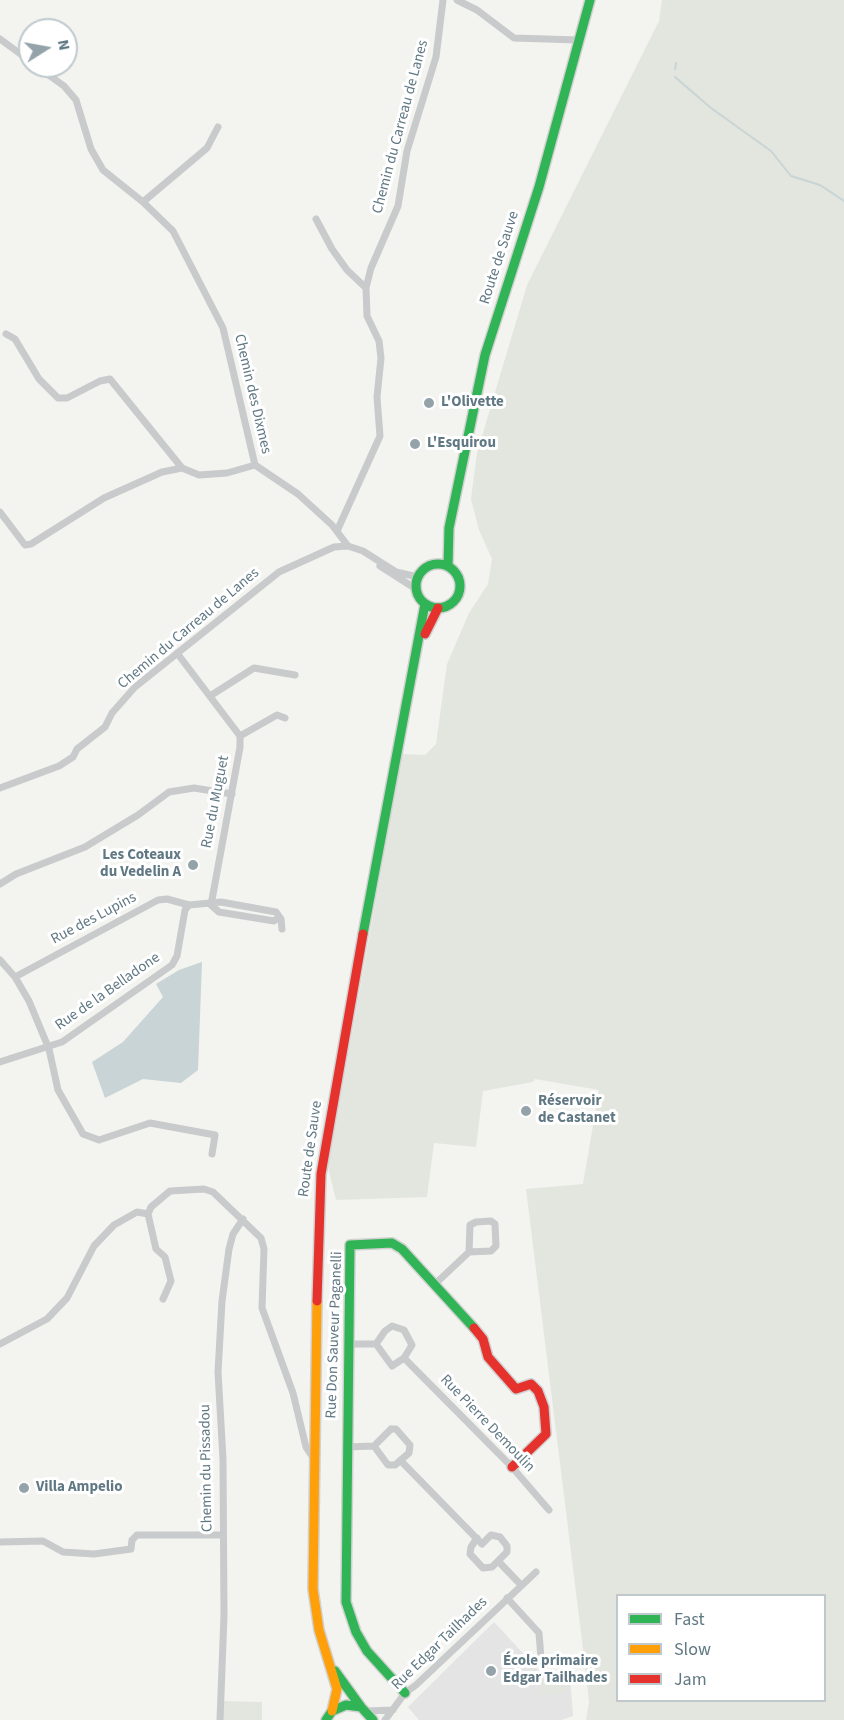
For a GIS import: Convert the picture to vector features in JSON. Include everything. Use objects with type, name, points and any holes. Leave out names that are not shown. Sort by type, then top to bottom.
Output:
[{"type":"main road","name":"Route de Sauve","points":[[430,565],[440,552],[449,528],[485,355],[538,187],[590,0]]},
{"type":"main road","name":"Route de Sauve","points":[[448,566],[449,528]]},
{"type":"main road","points":[[430,565],[448,566],[458,576],[459,591],[452,603],[438,608],[425,604],[416,589],[418,577],[430,565]]},
{"type":"main road","name":"Route de Sauve","points":[[332,1711],[337,1689],[320,1630],[313,1589],[318,1228],[321,1174],[391,778],[420,642],[425,604]]},
{"type":"main road","name":"Route de Sauve","points":[[420,642],[438,608]]},
{"type":"main road","name":"Rue Don Sauveur Paganelli","points":[[402,1690],[367,1651],[356,1632],[346,1602],[350,1245],[392,1243],[402,1249],[483,1339],[488,1357],[516,1389],[531,1384],[538,1391],[544,1407],[546,1434],[512,1467]]},
{"type":"main road","name":"Route de Sauve","points":[[332,1666],[373,1720]]},
{"type":"main road","points":[[326,1720],[332,1711],[346,1705],[364,1709]]},
{"type":"street","name":"Chemin du Carreau de Lanes","points":[[337,531],[381,436],[377,397],[381,358],[379,341],[367,316],[366,288],[371,268],[398,206],[407,151],[436,57],[443,0]]},
{"type":"street","points":[[458,0],[477,10],[514,38],[578,40]]},
{"type":"street","points":[[0,39],[18,52]]},
{"type":"street","name":"Chemin des Dixmes","points":[[52,78],[76,100],[91,149],[103,170],[143,202],[173,231],[223,328],[255,465],[298,494],[337,531],[348,546],[363,551],[387,573],[416,589]]},
{"type":"street","points":[[143,202],[207,148],[218,127]]},
{"type":"street","points":[[316,219],[337,256],[366,288]]},
{"type":"street","points":[[6,334],[15,339],[39,379],[58,398],[67,398],[100,381],[110,379],[182,468],[199,475],[227,473],[255,465]]},
{"type":"street","points":[[0,512],[25,545],[31,544],[104,498],[162,472],[182,468]]},
{"type":"street","name":"Chemin du Carreau de Lanes","points":[[0,788],[59,765],[73,757],[77,749],[105,728],[112,714],[135,687],[279,572],[334,547],[348,546]]},
{"type":"street","name":"Chemin des Dixmes","points":[[372,558],[396,572],[418,577]]},
{"type":"street","points":[[177,653],[240,736],[277,715],[285,718]]},
{"type":"street","points":[[210,696],[254,668],[295,675]]},
{"type":"street","name":"Rue du Muguet","points":[[211,905],[232,794],[240,736]]},
{"type":"street","points":[[0,884],[15,874],[92,843],[169,792],[194,788],[232,794]]},
{"type":"street","name":"Rue des Lupins","points":[[15,976],[158,900],[167,899],[189,905]]},
{"type":"street","points":[[189,905],[211,905],[221,902],[276,912],[282,929]]},
{"type":"street","name":"Rue de la Belladone","points":[[0,1062],[49,1048],[66,1040],[172,965],[177,956],[185,910],[189,905]]},
{"type":"street","points":[[0,960],[15,976],[29,1000],[49,1048],[62,1101],[87,1137],[99,1140],[150,1123],[215,1135],[212,1154]]},
{"type":"street","points":[[163,1299],[171,1281],[165,1257],[156,1249],[148,1214],[151,1207],[170,1191],[204,1189],[213,1192],[261,1239],[264,1249],[262,1308],[293,1393],[306,1447],[314,1459]]},
{"type":"street","points":[[0,1344],[46,1319],[67,1298],[94,1246],[114,1225],[137,1212],[148,1214]]},
{"type":"street","name":"Chemin du Pissadou","points":[[220,1720],[224,1616],[223,1459],[218,1372],[222,1301],[229,1249],[233,1234],[243,1219]]},
{"type":"street","points":[[434,1285],[469,1252],[491,1251],[496,1246],[495,1224],[491,1221],[476,1222],[470,1225],[469,1252]]},
{"type":"street","points":[[392,1326],[404,1330],[412,1345],[404,1358],[392,1366],[376,1344],[385,1330],[392,1326]]},
{"type":"street","points":[[348,1344],[376,1344]]},
{"type":"street","name":"Rue Pierre Demoulin","points":[[404,1358],[512,1467],[549,1510]]},
{"type":"street","points":[[346,1447],[374,1446],[391,1429],[396,1429],[410,1445],[409,1453],[395,1465],[388,1465],[376,1452],[374,1446]]},
{"type":"street","points":[[401,1461],[477,1538],[482,1544],[491,1535],[500,1537],[507,1546],[507,1552],[492,1567],[483,1568],[470,1554],[471,1547],[477,1538]]},
{"type":"street","points":[[0,1542],[43,1541],[63,1552],[94,1554],[131,1549],[132,1540],[136,1535],[222,1535]]},
{"type":"street","points":[[498,1561],[521,1586]]},
{"type":"street","name":"Rue Edgar Tailhades","points":[[385,1720],[393,1710],[402,1690],[416,1685],[536,1572]]},
{"type":"street","name":"Rue Edgar Tailhades","points":[[507,1598],[539,1633],[541,1658],[536,1664]]},
{"type":"street","name":"Rue Edgar Tailhades","points":[[364,1709],[393,1710]]},
{"type":"shaded area","points":[[662,0],[844,0],[844,1720],[586,1720],[589,1702],[585,1665],[526,1189],[583,1184],[599,1090],[535,1079],[533,1082],[483,1091],[476,1147],[434,1143],[427,1197],[336,1200],[328,1167],[402,754],[425,755],[436,744],[447,664],[469,613],[488,584],[492,559],[479,530],[471,499],[477,453],[527,285],[659,21]]},
{"type":"shaded area","points":[[202,962],[198,1070],[181,1083],[143,1079],[105,1098],[92,1062],[123,1042],[163,997],[156,984],[179,970]]},
{"type":"shaded area","name":"École primaire Edgar Tailhades","points":[[494,1622],[544,1676],[570,1679],[573,1716],[561,1720],[419,1720],[408,1707]]},
{"type":"shaded area","points":[[541,1679],[567,1681],[567,1692],[539,1695]]},
{"type":"shaded area","points":[[223,1701],[262,1702],[262,1720],[223,1720]]},
{"type":"waterway","points":[[675,69],[676,63]]},
{"type":"waterway","points":[[675,77],[711,108],[771,151],[791,176],[820,185],[844,201]]},
{"type":"traffic: fast","points":[[448,566],[449,528],[485,355],[539,187],[590,0]]},
{"type":"traffic: fast","points":[[438,564],[453,571],[460,586],[453,601],[438,608],[423,601],[416,586],[423,571],[438,564]]},
{"type":"traffic: fast","points":[[363,934],[425,604]]},
{"type":"traffic: fast","points":[[405,1693],[367,1651],[356,1632],[346,1602],[350,1245],[392,1243],[402,1249],[474,1328]]},
{"type":"traffic: fast","points":[[335,1671],[361,1707]]},
{"type":"traffic: fast","points":[[326,1720],[332,1711],[346,1705],[361,1707],[373,1720]]},
{"type":"traffic: slow","points":[[317,1301],[313,1589],[319,1630],[337,1689],[332,1711]]},
{"type":"traffic: jam","points":[[425,634],[438,608]]},
{"type":"traffic: jam","points":[[317,1301],[321,1174],[363,934]]},
{"type":"traffic: jam","points":[[474,1328],[483,1339],[488,1357],[516,1389],[531,1384],[538,1391],[544,1407],[546,1434],[512,1467]]},
{"type":"place","name":"L'Olivette","points":[[429,403]]},
{"type":"place","name":"L'Esquirou","points":[[415,444]]},
{"type":"place","name":"Les Coteaux du Vedelin A","points":[[193,865]]},
{"type":"place","name":"Réservoir de Castanet","points":[[526,1111]]},
{"type":"place","name":"Villa Ampelio","points":[[24,1488]]},
{"type":"place","name":"École primaire Edgar Tailhades","points":[[491,1671]]}]
